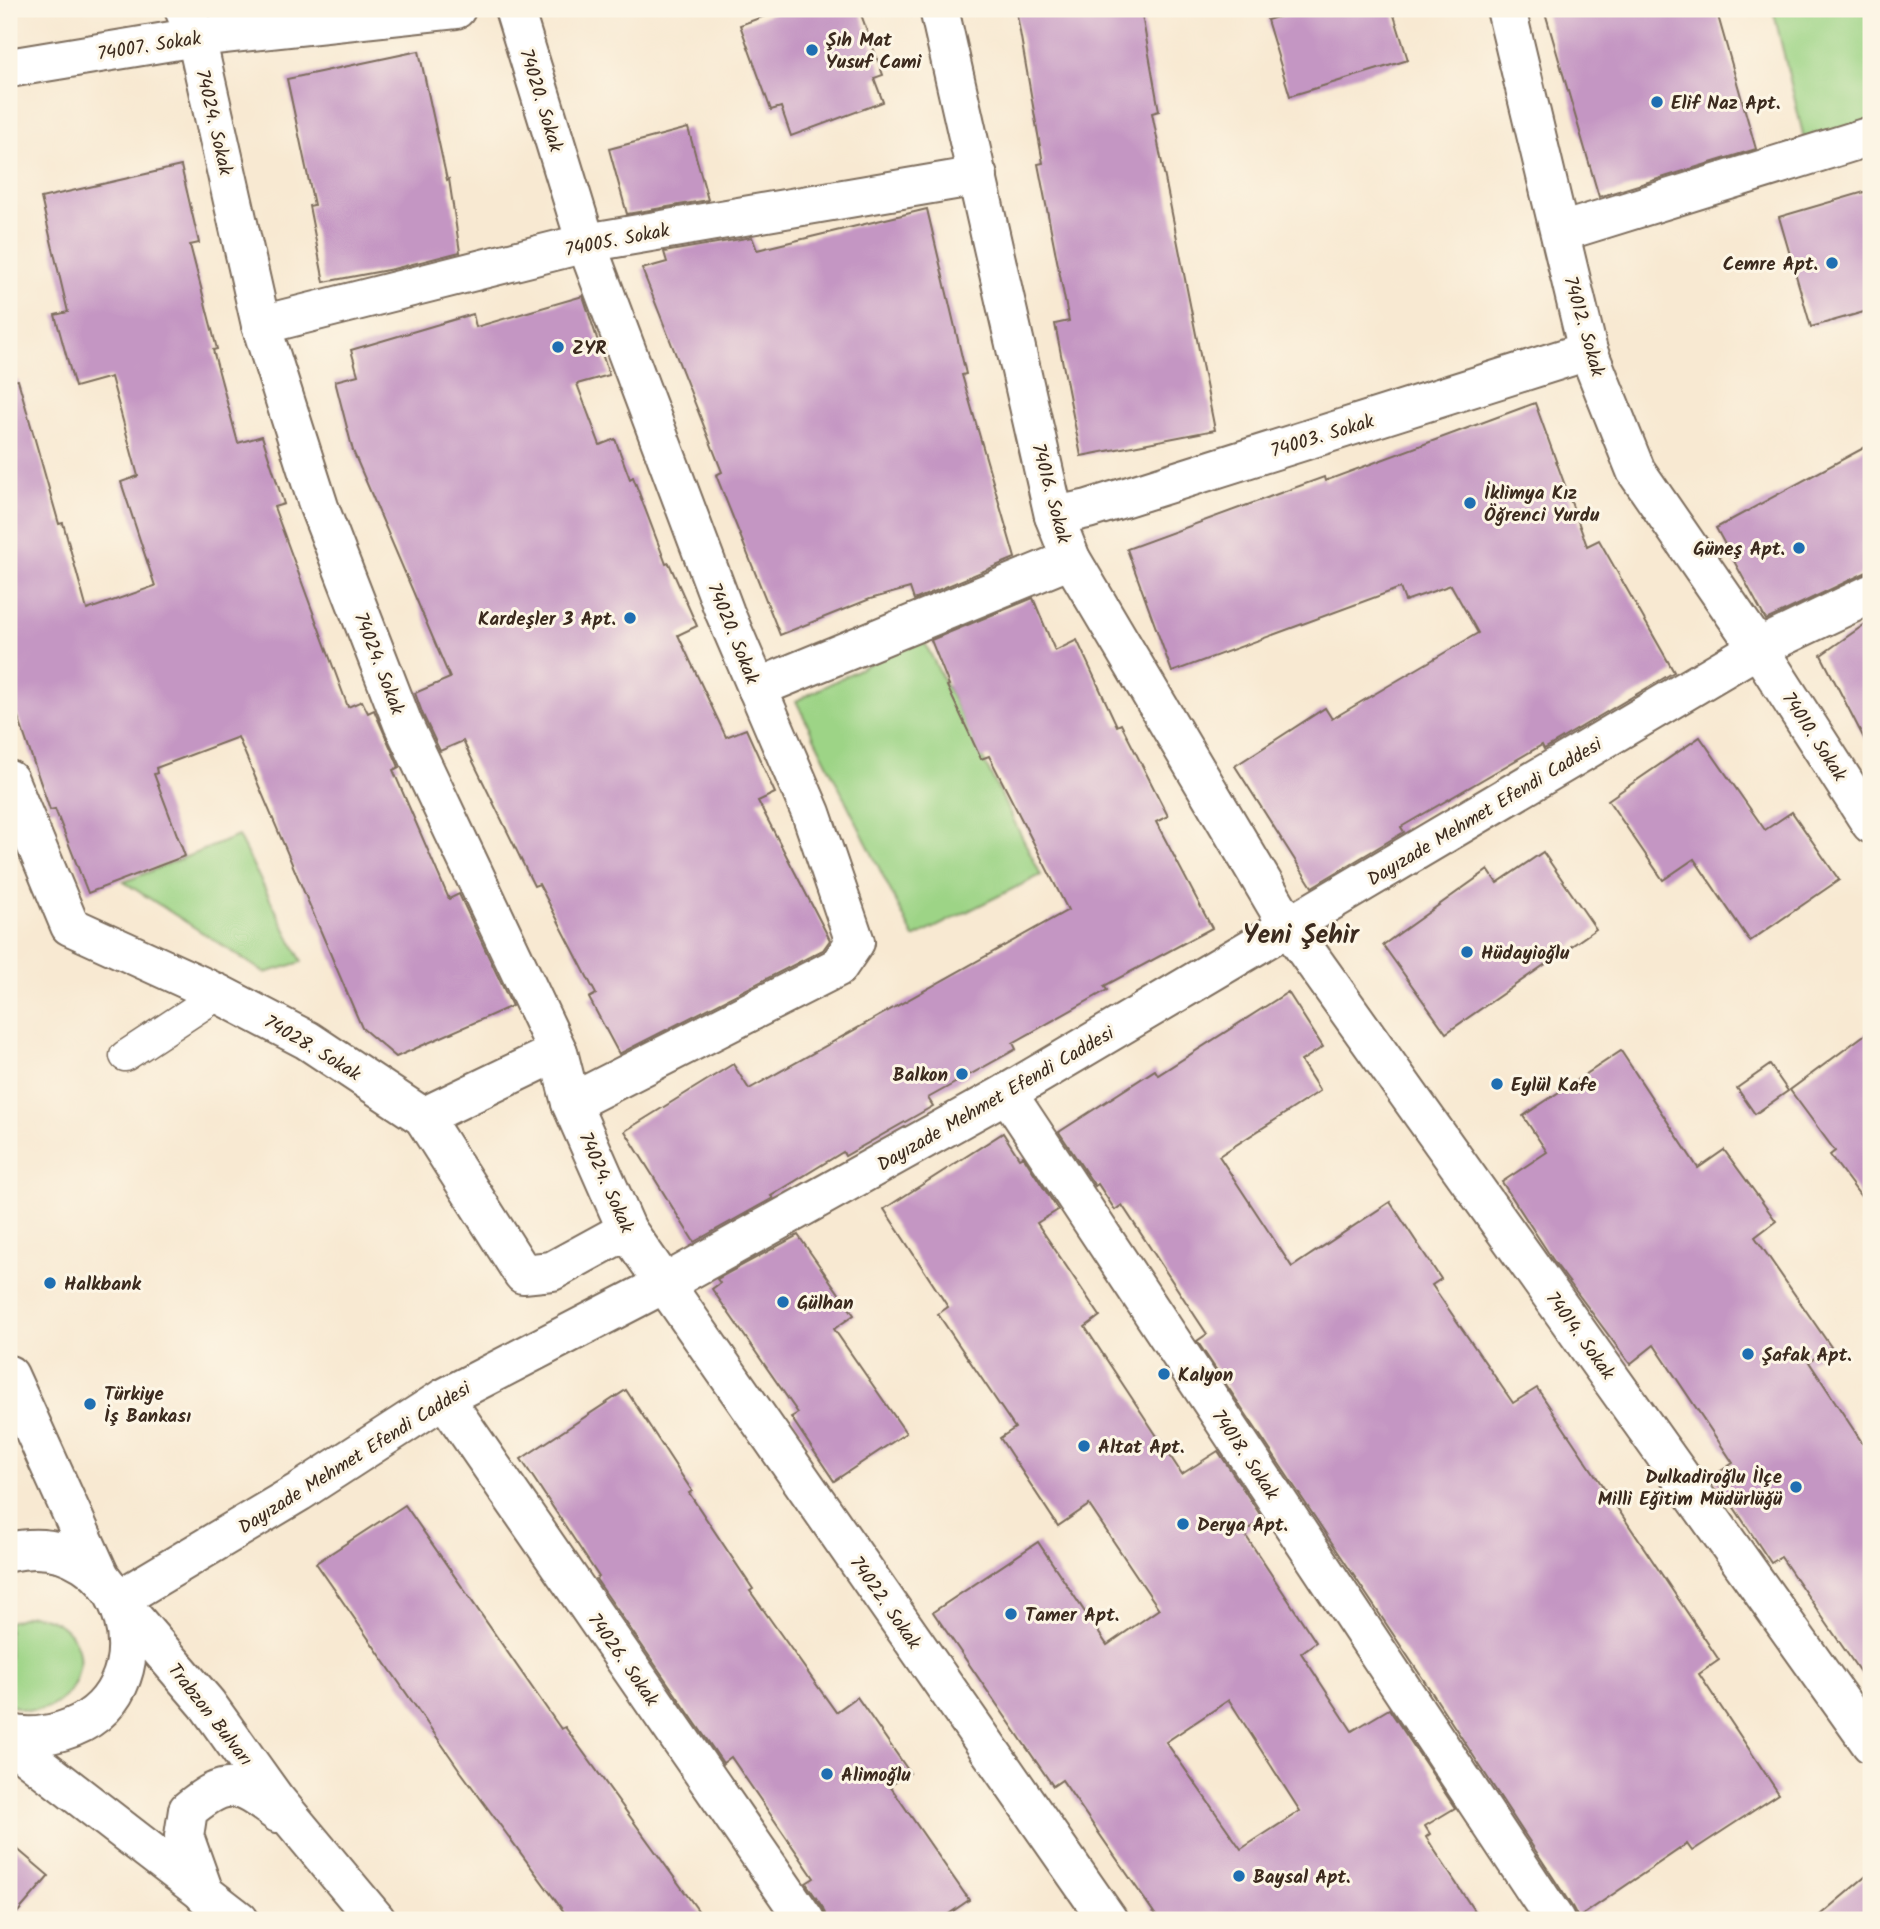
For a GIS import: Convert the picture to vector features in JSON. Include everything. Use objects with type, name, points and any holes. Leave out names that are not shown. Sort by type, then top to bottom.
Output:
[{"type":"street","name":"74007. Sokak","points":[[9,68],[190,23],[456,9]]},
{"type":"street","name":"74020. Sokak","points":[[514,9],[586,243],[725,613],[811,814],[855,942],[838,967],[571,1102]]},
{"type":"street","name":"74016. Sokak","points":[[939,9],[1054,516],[1071,559],[1289,927]]},
{"type":"street","name":"74012. Sokak","points":[[1506,9],[1588,351],[1636,471],[1758,648]]},
{"type":"street","name":"74024. Sokak","points":[[190,23],[261,325],[319,507],[404,724],[558,1052],[571,1102],[627,1230],[664,1284]]},
{"type":"street","points":[[1561,232],[1871,136]]},
{"type":"street","name":"74005. Sokak","points":[[261,325],[586,243],[978,176]]},
{"type":"street","name":"74003. Sokak","points":[[1054,516],[1088,509],[1588,351]]},
{"type":"street","points":[[757,688],[1071,559]]},
{"type":"street","name":"Dayızade Mehmet Efendi Caddesi","points":[[109,1588],[299,1492],[444,1398],[664,1284],[1007,1093],[1758,648],[1871,594]]},
{"type":"street","name":"74010. Sokak","points":[[1758,648],[1871,824]]},
{"type":"street","name":"74028. Sokak","points":[[9,780],[70,926],[219,994],[307,1040],[423,1117],[523,1274],[552,1271],[627,1230]]},
{"type":"street","name":"74014. Sokak","points":[[1289,927],[1871,1744]]},
{"type":"street","points":[[125,1056],[219,994]]},
{"type":"street","points":[[423,1117],[558,1052]]},
{"type":"street","name":"74018. Sokak","points":[[1007,1093],[1556,1920]]},
{"type":"street","name":"74022. Sokak","points":[[664,1284],[1108,1920]]},
{"type":"street","points":[[9,1375],[127,1629],[127,1659],[117,1687],[98,1711],[73,1728],[44,1736],[9,1733]]},
{"type":"street","name":"74026. Sokak","points":[[444,1398],[805,1920]]},
{"type":"street","points":[[9,1552],[43,1548],[74,1557],[109,1588]]},
{"type":"street","name":"Trabzon Bulvarı","points":[[109,1588],[207,1704],[275,1799],[376,1920]]},
{"type":"street","points":[[9,1742],[239,1920]]},
{"type":"street","name":"Trabzon Bulvarı","points":[[205,1895],[184,1836],[188,1810],[207,1794],[228,1786],[250,1793],[302,1831]]},
{"type":"green space","points":[[1773,9],[1871,9],[1871,131],[1807,151]]},
{"type":"green space","points":[[922,637],[1041,875],[914,938],[796,701]]},
{"type":"green space","points":[[238,836],[302,962],[265,973],[124,882]]},
{"type":"green space","points":[[31,1615],[57,1623],[73,1638],[79,1656],[77,1676],[68,1693],[53,1705],[33,1710],[9,1704],[9,1622]]},
{"type":"building","name":"Şıh Mat Yusuf Cami","points":[[784,9],[859,9],[883,75],[874,78],[883,102],[791,136],[781,107],[771,110],[740,25]]},
{"type":"building","points":[[1016,9],[1141,9],[1159,111],[1152,113],[1215,430],[1081,456],[1055,324],[1069,321],[1038,164],[1043,163]]},
{"type":"building","points":[[1306,9],[1392,9],[1408,60],[1290,96],[1267,20]]},
{"type":"building","name":"Elif Naz Apt.","points":[[1544,9],[1716,9],[1756,149],[1599,197]]},
{"type":"building","points":[[419,51],[447,180],[449,179],[460,252],[393,269],[324,282],[309,206],[314,205],[287,79]]},
{"type":"building","points":[[688,128],[708,200],[627,214],[609,149]]},
{"type":"building","points":[[181,166],[199,243],[190,245],[217,349],[213,350],[238,443],[262,436],[284,504],[274,507],[348,707],[362,701],[368,713],[374,710],[399,767],[393,770],[449,899],[459,894],[512,1006],[396,1057],[362,1028],[238,737],[156,768],[157,773],[154,774],[185,856],[88,893],[55,809],[50,810],[17,714],[9,717],[9,381],[18,380],[59,524],[63,523],[87,610],[155,586],[121,482],[138,476],[111,377],[75,387],[55,315],[68,312],[41,198]]},
{"type":"building","name":"Cemre Apt.","points":[[1871,190],[1871,310],[1811,327],[1779,217]]},
{"type":"building","points":[[927,209],[966,374],[962,375],[1015,558],[914,600],[910,588],[870,599],[780,635],[716,475],[722,472],[642,269],[667,262],[664,252],[752,237],[757,250]]},
{"type":"building","points":[[583,296],[609,375],[577,384],[600,445],[615,439],[630,479],[633,477],[666,564],[669,563],[697,626],[678,635],[726,737],[746,729],[775,793],[758,801],[830,940],[823,950],[619,1054],[589,998],[596,994],[539,884],[534,886],[463,741],[440,751],[423,715],[415,693],[450,678],[353,451],[335,381],[358,375],[351,350],[473,314],[476,327]]},
{"type":"building","points":[[1535,403],[1587,546],[1599,540],[1674,672],[1544,749],[1542,745],[1401,827],[1404,832],[1312,887],[1235,766],[1325,708],[1332,719],[1478,633],[1451,585],[1405,601],[1400,588],[1172,672],[1127,549],[1324,477],[1325,481]]},
{"type":"building","name":"Güneş Apt.","points":[[1871,444],[1871,570],[1766,620],[1716,528]]},
{"type":"building","points":[[1033,598],[1055,651],[1077,640],[1117,726],[1121,724],[1168,816],[1156,822],[1212,928],[1104,986],[1107,990],[1013,1043],[1016,1049],[928,1098],[933,1106],[845,1156],[843,1152],[771,1196],[773,1198],[694,1242],[625,1131],[733,1064],[749,1089],[1068,910],[989,756],[981,759],[947,686],[949,685],[931,640]]},
{"type":"building","points":[[1871,620],[1871,752],[1821,655]]},
{"type":"building","points":[[1700,737],[1765,830],[1792,812],[1839,880],[1750,941],[1694,859],[1663,880],[1608,800]]},
{"type":"building","name":"Hüdayioğlu","points":[[1543,852],[1596,929],[1446,1033],[1383,945],[1488,870],[1497,883]]},
{"type":"building","points":[[1288,992],[1323,1047],[1301,1061],[1320,1091],[1219,1156],[1292,1267],[1390,1202],[1441,1279],[1432,1285],[1513,1403],[1537,1388],[1719,1660],[1699,1674],[1779,1794],[1692,1851],[1687,1844],[1578,1918],[1427,1685],[1197,1341],[1207,1334],[1122,1205],[1115,1210],[1098,1184],[1095,1186],[1059,1132],[1155,1070],[1158,1075]]},
{"type":"building","points":[[1871,1030],[1871,1210],[1830,1155],[1835,1151],[1790,1090]]},
{"type":"building","points":[[1621,1051],[1698,1168],[1724,1150],[1776,1221],[1755,1237],[1831,1347],[1809,1362],[1871,1456],[1871,1688],[1781,1557],[1771,1563],[1713,1476],[1733,1463],[1654,1345],[1630,1364],[1555,1263],[1502,1182],[1547,1152],[1523,1116]]},
{"type":"building","points":[[1770,1065],[1788,1091],[1755,1114],[1737,1088]]},
{"type":"building","points":[[1003,1133],[1019,1158],[1023,1156],[1058,1210],[1037,1223],[1100,1316],[1085,1327],[1182,1474],[1218,1451],[1263,1519],[1244,1533],[1316,1642],[1301,1653],[1352,1731],[1389,1709],[1455,1808],[1425,1826],[1430,1834],[1426,1837],[1480,1920],[1159,1920],[1062,1780],[1053,1786],[933,1612],[1038,1542],[1107,1645],[1159,1609],[1089,1505],[1058,1526],[1000,1438],[1015,1428],[938,1314],[948,1307],[884,1209]],"holes":[[[1229,1700],[1300,1811],[1241,1849],[1166,1742]]]},
{"type":"building","points":[[798,1235],[854,1315],[834,1329],[906,1433],[834,1481],[791,1417],[798,1413],[712,1289],[720,1283],[717,1279]]},
{"type":"building","points":[[626,1390],[692,1491],[689,1493],[753,1589],[750,1591],[836,1712],[857,1697],[910,1773],[890,1786],[969,1900],[940,1920],[827,1920],[823,1908],[806,1883],[814,1878],[731,1757],[723,1763],[596,1579],[599,1577],[521,1459]]},
{"type":"building","points":[[405,1505],[561,1729],[565,1727],[705,1920],[570,1920],[461,1772],[316,1563]]},
{"type":"building","points":[[9,1842],[49,1876],[11,1920],[9,1920]]},
{"type":"building","points":[[1871,1872],[1871,1920],[1814,1920]]},
{"type":"place","name":"Şıh Mat Yusuf Cami","points":[[812,50]]},
{"type":"place","name":"Elif Naz Apt.","points":[[1657,102]]},
{"type":"place","name":"Cemre Apt.","points":[[1832,263]]},
{"type":"place","name":"ZYR","points":[[558,347]]},
{"type":"place","name":"İklimya Kız Öğrenci Yurdu","points":[[1470,503]]},
{"type":"place","name":"Güneş Apt.","points":[[1799,548]]},
{"type":"place","name":"Kardeşler 3 Apt.","points":[[630,618]]},
{"type":"place","name":"Hüdayioğlu","points":[[1467,952]]},
{"type":"place","name":"Balkon","points":[[962,1074]]},
{"type":"place","name":"Eylül Kafe","points":[[1497,1084]]},
{"type":"place","name":"Halkbank","points":[[50,1283]]},
{"type":"place","name":"Gülhan","points":[[783,1302]]},
{"type":"place","name":"Şafak Apt.","points":[[1748,1354]]},
{"type":"place","name":"Kalyon","points":[[1164,1374]]},
{"type":"place","name":"Türkiye İş Bankası","points":[[90,1404]]},
{"type":"place","name":"Altat Apt.","points":[[1084,1446]]},
{"type":"place","name":"Dulkadiroğlu İlçe Milli Eğitim Müdürlüğü","points":[[1796,1487]]},
{"type":"place","name":"Derya Apt.","points":[[1183,1524]]},
{"type":"place","name":"Tamer Apt.","points":[[1011,1614]]},
{"type":"place","name":"Alimoğlu","points":[[827,1774]]},
{"type":"place","name":"Baysal Apt.","points":[[1239,1876]]},
{"type":"district","name":"Yeni Şehir","points":[[1301,934]]}]
